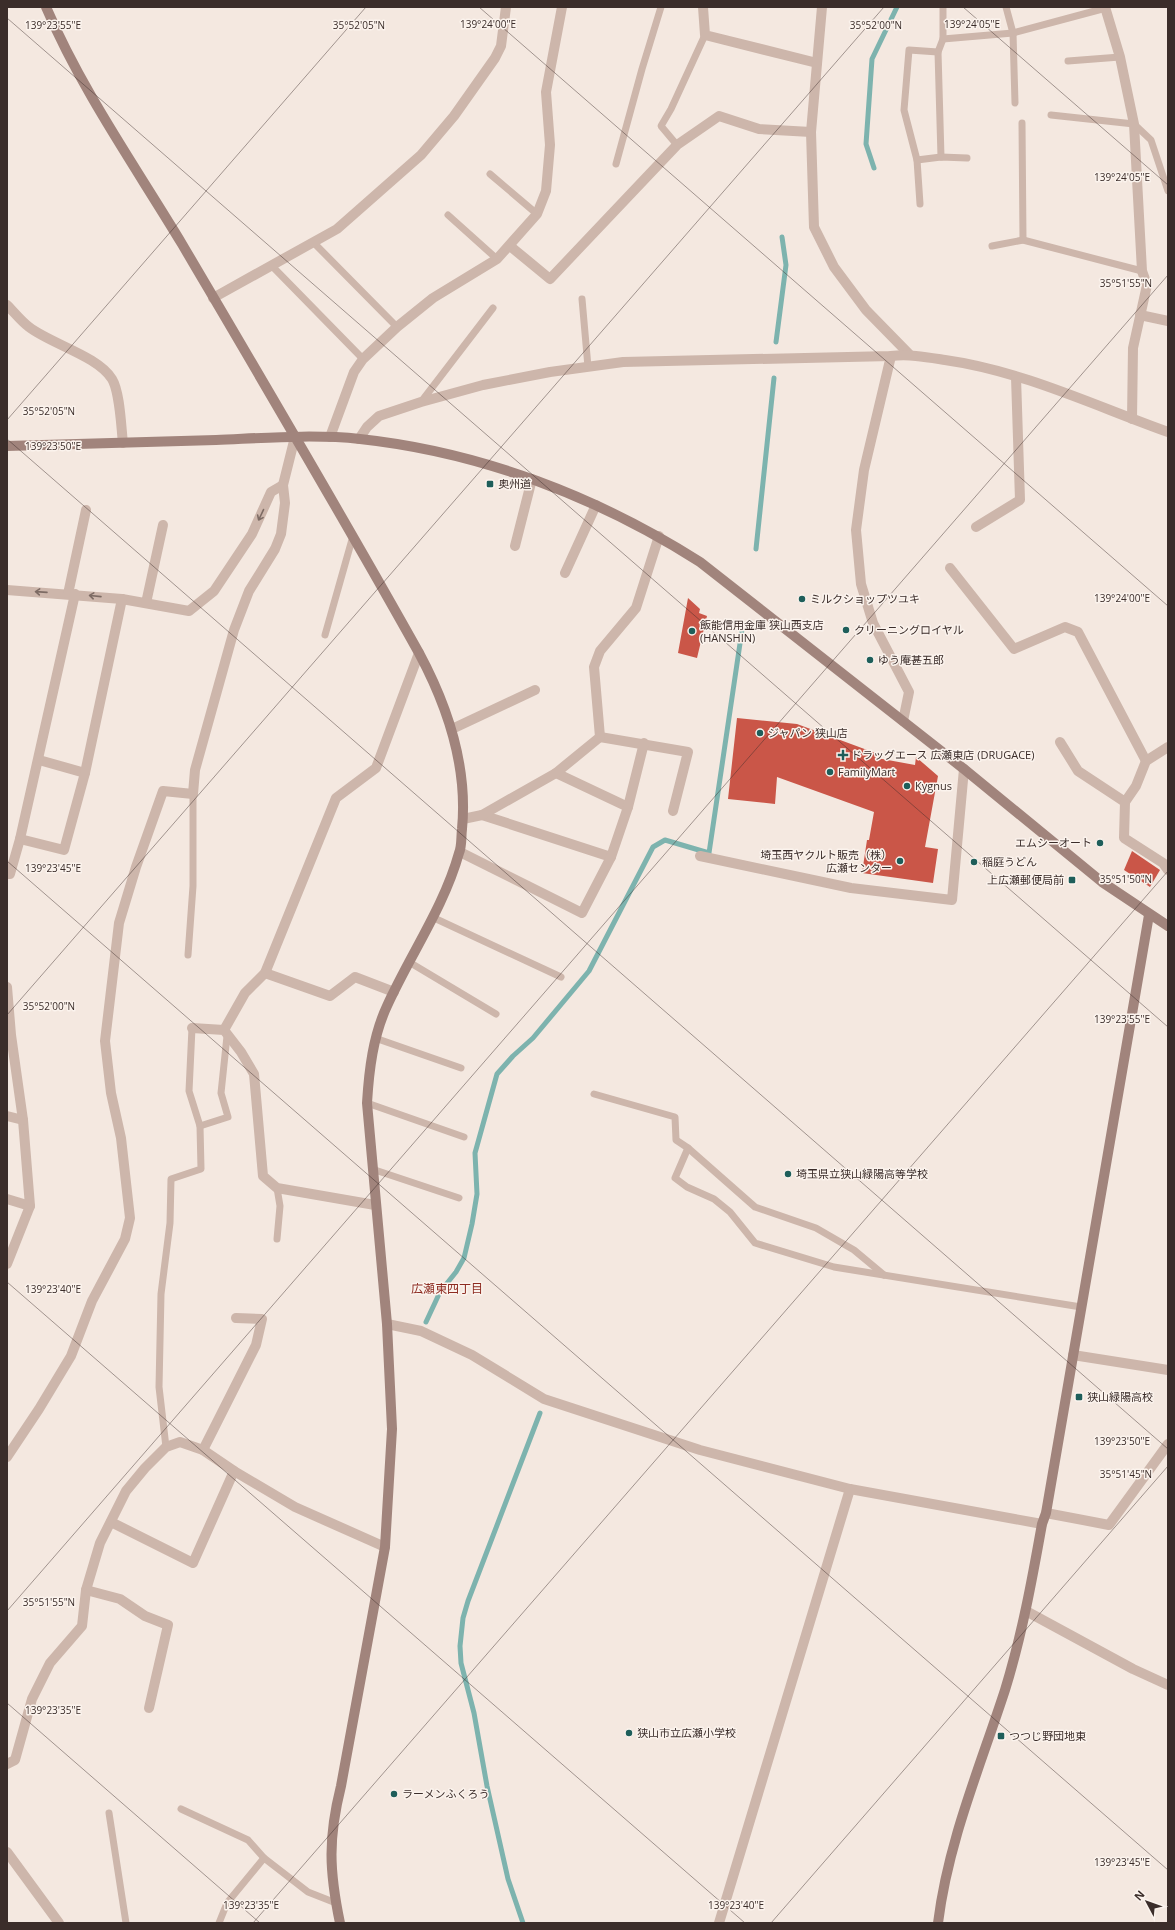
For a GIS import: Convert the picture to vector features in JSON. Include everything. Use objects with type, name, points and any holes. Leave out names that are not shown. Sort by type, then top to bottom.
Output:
[{"type":"street","points":[[46,7],[82,80],[296,437],[419,653],[439,694],[452,729],[460,772],[463,819],[460,852],[450,882],[386,1007],[375,1038],[369,1070],[367,1103],[386,1324],[392,1429],[385,1547],[341,1786],[333,1817],[330,1847],[332,1883],[340,1923]]},
{"type":"street","points":[[214,298],[337,229],[420,155],[454,116],[495,58],[501,46],[506,7]]},
{"type":"street","points":[[330,437],[354,372],[363,359],[396,327],[433,298],[497,259],[537,214],[546,190],[550,145],[546,92],[562,7]]},
{"type":"street","points":[[703,7],[706,35],[817,63]]},
{"type":"street","points":[[822,7],[811,132],[814,227],[834,267],[866,310],[909,354]]},
{"type":"street","points":[[1106,8],[1120,57],[1134,124],[1142,271],[1147,285],[1134,348],[1132,420]]},
{"type":"street","points":[[510,246],[550,280],[677,145],[719,116],[759,129],[811,132]]},
{"type":"street","points":[[7,305],[29,327],[62,347],[95,362],[112,379],[118,399],[123,443]]},
{"type":"street","points":[[1140,315],[1168,321]]},
{"type":"street","points":[[360,439],[367,427],[379,416],[421,402],[483,386],[550,372],[623,362],[891,356],[909,354],[967,363],[1031,381],[1132,420],[1168,432]]},
{"type":"street","points":[[891,356],[864,470],[856,530],[861,584],[873,623],[909,692],[903,721]]},
{"type":"street","points":[[976,526],[1020,500],[1016,377]]},
{"type":"street","points":[[7,1457],[39,1409],[71,1356],[92,1301],[125,1239],[130,1218],[121,1138],[111,1093],[105,1041],[119,923],[136,867],[163,791],[193,794],[194,770],[234,630],[249,591],[275,549],[281,534],[285,503],[284,485],[296,437]]},
{"type":"street","points":[[7,446],[296,437],[360,439],[403,444],[453,455],[532,479],[596,505],[659,536],[706,566],[964,769],[1102,882],[1149,915],[1168,926]]},
{"type":"street","points":[[515,546],[532,479]]},
{"type":"street","points":[[7,590],[122,599],[189,611],[214,591],[252,534],[271,492],[284,485]]},
{"type":"street","points":[[565,573],[596,505]]},
{"type":"street","points":[[7,874],[10,874],[20,839],[39,760],[72,594],[86,510]]},
{"type":"street","points":[[146,603],[163,525]]},
{"type":"street","points":[[600,737],[594,667],[600,651],[636,608],[659,536]]},
{"type":"street","points":[[950,568],[1014,649],[1065,627],[1078,632],[1146,762]]},
{"type":"street","points":[[20,839],[64,850],[85,773],[122,599]]},
{"type":"street","points":[[226,1033],[245,993],[265,974],[336,798],[376,768],[419,653]]},
{"type":"street","points":[[452,729],[535,690]]},
{"type":"street","points":[[463,819],[482,815],[556,773],[600,737],[644,743],[688,752],[673,811]]},
{"type":"street","points":[[1060,742],[1078,771],[1125,802]]},
{"type":"street","points":[[460,852],[582,913],[610,857],[628,807],[644,743]]},
{"type":"street","points":[[1168,747],[1146,762],[1136,786],[1125,802],[1124,838],[1163,864],[1168,870]]},
{"type":"street","points":[[39,760],[85,773]]},
{"type":"street","points":[[700,856],[851,888],[952,900],[964,769]]},
{"type":"street","points":[[556,773],[628,807]]},
{"type":"street","points":[[482,815],[610,857]]},
{"type":"street","points":[[938,1923],[947,1874],[959,1825],[1005,1689],[1026,1611],[1042,1524],[1046,1513],[1149,915]]},
{"type":"street","points":[[265,974],[330,996],[355,976],[394,992]]},
{"type":"street","points":[[7,987],[9,1034],[23,1120],[30,1206],[7,1264]]},
{"type":"street","points":[[192,1028],[226,1033],[241,1052],[254,1074],[263,1176],[277,1188],[375,1205]]},
{"type":"street","points":[[7,1116],[23,1120]]},
{"type":"street","points":[[7,1199],[30,1206]]},
{"type":"street","points":[[203,1450],[256,1345],[262,1319],[236,1318]]},
{"type":"street","points":[[386,1324],[421,1331],[472,1355],[544,1399],[700,1450],[850,1489],[1042,1524]]},
{"type":"street","points":[[1073,1355],[1168,1370]]},
{"type":"street","points":[[7,1764],[15,1760],[32,1699],[50,1663],[82,1626],[86,1590],[100,1544],[126,1491],[166,1447],[180,1442],[203,1450],[234,1471],[295,1507],[385,1547]]},
{"type":"street","points":[[1046,1513],[1109,1525],[1168,1444]]},
{"type":"street","points":[[111,1522],[193,1563],[234,1471]]},
{"type":"street","points":[[719,1923],[850,1489]]},
{"type":"street","points":[[86,1590],[120,1599],[146,1616],[168,1624],[149,1708]]},
{"type":"street","points":[[1026,1611],[1133,1669],[1168,1685]]},
{"type":"street","points":[[7,1852],[59,1923]]},
{"type":"lane","points":[[616,164],[661,7]]},
{"type":"lane","points":[[941,157],[938,52],[943,39],[943,7]]},
{"type":"lane","points":[[1006,7],[1013,33],[1015,103]]},
{"type":"lane","points":[[943,39],[1013,33],[1106,8]]},
{"type":"lane","points":[[677,145],[661,126],[671,109],[706,35]]},
{"type":"lane","points":[[920,204],[917,160],[904,110],[908,50],[938,52]]},
{"type":"lane","points":[[1068,61],[1120,57]]},
{"type":"lane","points":[[1052,115],[1134,124],[1151,140],[1168,191]]},
{"type":"lane","points":[[1022,123],[1023,240]]},
{"type":"lane","points":[[917,160],[941,157],[967,158]]},
{"type":"lane","points":[[490,174],[537,214]]},
{"type":"lane","points":[[448,215],[497,259]]},
{"type":"lane","points":[[992,246],[1023,240],[1142,271]]},
{"type":"lane","points":[[314,243],[396,327]]},
{"type":"lane","points":[[272,266],[363,359]]},
{"type":"lane","points":[[582,299],[588,367]]},
{"type":"lane","points":[[421,402],[493,308]]},
{"type":"lane","points":[[325,635],[353,536]]},
{"type":"lane","points":[[188,955],[193,886],[193,794]]},
{"type":"lane","points":[[432,917],[561,977]]},
{"type":"lane","points":[[409,962],[496,1014]]},
{"type":"lane","points":[[166,1447],[159,1387],[161,1294],[170,1223],[171,1180],[201,1169],[200,1126],[189,1091],[192,1028]]},
{"type":"lane","points":[[200,1126],[228,1117],[221,1093],[226,1033]]},
{"type":"lane","points":[[375,1038],[461,1068]]},
{"type":"lane","points":[[594,1094],[675,1117],[676,1140],[688,1148],[755,1207],[816,1228],[854,1250],[884,1275]]},
{"type":"lane","points":[[367,1103],[464,1137]]},
{"type":"lane","points":[[688,1148],[676,1178],[686,1187],[714,1199],[730,1212],[755,1243],[834,1267],[1081,1307]]},
{"type":"lane","points":[[372,1169],[459,1198]]},
{"type":"lane","points":[[277,1188],[280,1206],[277,1239]]},
{"type":"lane","points":[[181,1810],[248,1840],[264,1858],[308,1892],[336,1903]]},
{"type":"lane","points":[[108,1813],[126,1923]]},
{"type":"lane","points":[[219,1923],[228,1903],[264,1858]]},
{"type":"building","points":[[688,598],[700,609],[699,613],[707,616],[697,658],[678,653]]},
{"type":"building","points":[[737,718],[797,724],[878,754],[877,758],[915,765],[916,757],[938,776],[925,847],[938,849],[933,883],[862,873],[867,840],[869,840],[874,812],[777,777],[775,804],[728,799]]},
{"type":"building","points":[[1132,851],[1160,870],[1150,887],[1124,870]]},
{"type":"waterway","points":[[874,168],[866,144],[872,59],[897,7]]},
{"type":"waterway","points":[[776,342],[786,265],[782,237]]},
{"type":"waterway","points":[[756,549],[774,378]]},
{"type":"waterway","points":[[426,1322],[440,1292],[456,1272],[464,1258],[477,1194],[475,1153],[497,1074],[513,1056],[533,1038],[589,971],[653,847],[665,840],[709,853],[742,630]]},
{"type":"waterway","points":[[523,1923],[508,1879],[487,1786],[474,1713],[461,1663],[460,1646],[463,1618],[468,1601],[540,1413]]},
{"type":"place","name":"奥州道","points":[[490,484]]},
{"type":"place","name":"ミルクショップツユキ","points":[[802,599]]},
{"type":"place","name":"クリーニングロイヤル","points":[[846,630]]},
{"type":"place","name":"飯能信用金庫 狭山西支店 (HANSHIN)","points":[[692,631]]},
{"type":"place","name":"ゆう庵甚五郎","points":[[870,660]]},
{"type":"place","name":"ジャパン 狭山店","points":[[760,733]]},
{"type":"place","name":"ドラッグエース 広瀬東店 (DRUGACE)","points":[[843,755]]},
{"type":"place","name":"FamilyMart","points":[[830,772]]},
{"type":"place","name":"Kygnus","points":[[907,786]]},
{"type":"place","name":"エムシーオート","points":[[1100,843]]},
{"type":"place","name":"埼玉西ヤクルト販売（株） 広瀬センター","points":[[900,861]]},
{"type":"place","name":"稲庭うどん","points":[[974,862]]},
{"type":"place","name":"上広瀬郵便局前","points":[[1072,880]]},
{"type":"place","name":"埼玉県立狭山緑陽高等学校","points":[[788,1174]]},
{"type":"place","name":"狭山緑陽高校","points":[[1079,1397]]},
{"type":"place","name":"狭山市立広瀬小学校","points":[[629,1733]]},
{"type":"place","name":"つつじ野団地東","points":[[1001,1736]]},
{"type":"place","name":"ラーメンふくろう","points":[[394,1794]]},
{"type":"district","name":"広瀬東四丁目","points":[[447,1289]]}]
